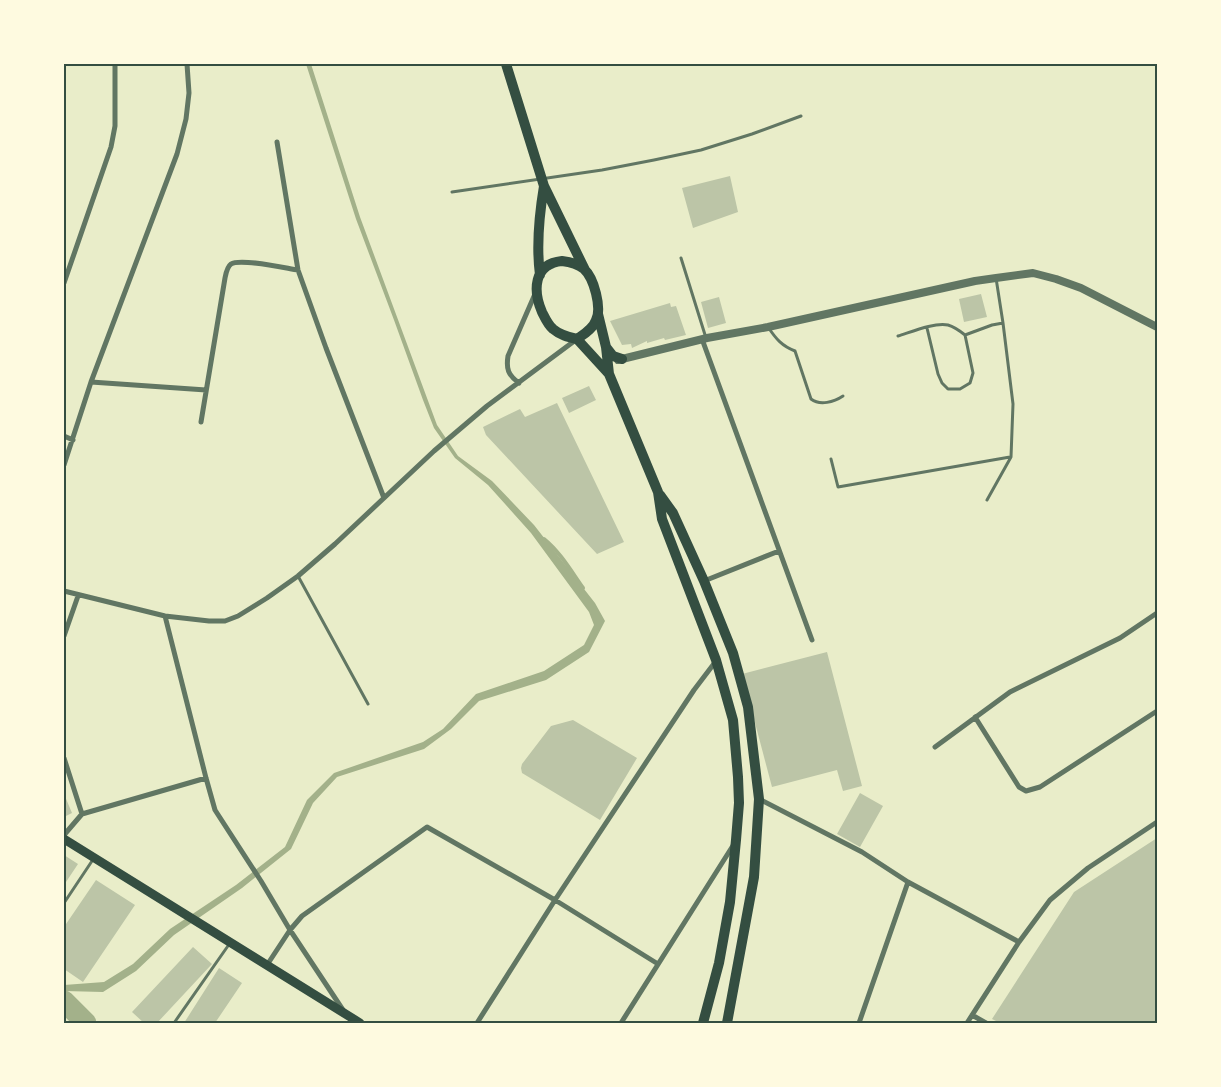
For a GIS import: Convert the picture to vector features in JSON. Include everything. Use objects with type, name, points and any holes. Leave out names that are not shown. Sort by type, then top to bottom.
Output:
[{"type":"main road","points":[[506,64],[542,182],[591,281],[596,295],[598,314],[606,347],[605,363],[608,374],[658,492],[673,513],[704,581],[733,653],[748,707],[759,799],[754,877],[727,1023]]},
{"type":"main road","points":[[542,182],[538,237],[540,275],[537,292],[540,307],[551,328],[562,335],[577,339],[605,363]]},
{"type":"main road","points":[[540,275],[543,270],[556,262],[571,262],[585,270]]},
{"type":"main road","points":[[577,339],[591,329],[597,320],[598,314]]},
{"type":"main road","points":[[606,347],[613,356],[622,359]]},
{"type":"main road","points":[[658,492],[662,519],[716,660],[732,720],[738,776],[739,803],[730,902],[719,963],[703,1023]]},
{"type":"main road","points":[[64,837],[183,914],[360,1023]]},
{"type":"street","points":[[64,283],[111,147],[115,126],[115,64]]},
{"type":"street","points":[[64,466],[91,382],[177,154],[186,119],[189,93],[187,64]]},
{"type":"street","points":[[277,142],[298,270],[384,498]]},
{"type":"street","points":[[201,422],[225,278],[230,265],[243,261],[298,270]]},
{"type":"street","points":[[605,363],[704,339],[996,278],[1033,273],[1081,288],[1157,327]]},
{"type":"street","points":[[519,382],[512,378],[508,370],[508,356],[537,292]]},
{"type":"street","points":[[64,591],[165,616],[225,621],[238,616],[250,610],[298,576],[455,432],[486,406],[577,339]]},
{"type":"street","points":[[704,339],[812,640]]},
{"type":"street","points":[[91,382],[206,390]]},
{"type":"street","points":[[64,436],[73,440]]},
{"type":"street","points":[[704,581],[779,551]]},
{"type":"street","points":[[64,636],[78,596]]},
{"type":"street","points":[[935,747],[1010,692],[1120,638],[1157,614]]},
{"type":"street","points":[[165,616],[215,810],[346,1015]]},
{"type":"street","points":[[477,1023],[555,900],[694,690],[716,660]]},
{"type":"street","points":[[975,717],[1019,787],[1026,791],[1040,787],[1157,711]]},
{"type":"street","points":[[64,758],[82,814]]},
{"type":"street","points":[[64,837],[82,814],[206,778]]},
{"type":"street","points":[[759,799],[862,852],[908,882],[1019,942]]},
{"type":"street","points":[[966,1023],[1019,942],[1050,900],[1088,868],[1157,822]]},
{"type":"street","points":[[267,965],[290,930],[302,916],[427,827],[555,900],[658,964]]},
{"type":"street","points":[[621,1023],[736,840]]},
{"type":"street","points":[[859,1023],[908,882]]},
{"type":"street","points":[[972,1015],[986,1023]]},
{"type":"lane","points":[[452,192],[542,182],[646,162],[701,150],[801,116]]},
{"type":"lane","points":[[681,258],[704,339]]},
{"type":"lane","points":[[987,500],[1011,457],[1013,404],[996,278]]},
{"type":"lane","points":[[966,335],[1003,322]]},
{"type":"lane","points":[[898,336],[927,328],[946,324],[956,328],[966,335],[973,373],[970,383],[960,389],[948,389],[942,383],[927,328]]},
{"type":"lane","points":[[768,327],[777,340],[785,347],[795,351],[811,399],[820,403],[839,399],[843,396]]},
{"type":"lane","points":[[831,459],[838,487],[1011,457]]},
{"type":"lane","points":[[298,576],[368,704]]},
{"type":"lane","points":[[64,903],[94,858]]},
{"type":"lane","points":[[174,1023],[231,943]]},
{"type":"shaded area","points":[[306,64],[311,64],[360,217],[437,425],[458,456],[492,481],[534,525],[595,603],[605,621],[589,652],[546,680],[479,701],[451,729],[424,749],[337,777],[313,803],[291,849],[242,888],[174,935],[136,971],[103,992],[64,991],[64,985],[104,982],[133,964],[170,929],[236,885],[285,847],[307,800],[334,773],[423,742],[443,729],[476,694],[544,671],[584,645],[594,625],[589,612],[531,533],[488,485],[455,458],[434,428],[356,219]]},
{"type":"building","points":[[730,176],[738,212],[693,228],[682,188]]},
{"type":"building","points":[[981,294],[987,317],[964,322],[959,299]]},
{"type":"building","points":[[719,297],[726,323],[708,328],[701,302]]},
{"type":"building","points":[[670,303],[671,307],[676,306],[686,335],[647,343],[647,341],[632,348],[631,344],[622,345],[610,321]]},
{"type":"building","points":[[589,386],[596,400],[569,413],[562,398]]},
{"type":"building","points":[[557,403],[624,542],[597,554],[486,435],[483,427],[520,409],[525,417]]},
{"type":"building","points":[[827,652],[862,786],[843,791],[837,770],[772,787],[742,674]]},
{"type":"building","points":[[573,720],[637,758],[600,820],[522,773],[522,764],[551,726]]},
{"type":"building","points":[[860,793],[883,806],[860,847],[837,834]]},
{"type":"building","points":[[64,794],[72,813],[64,817]]},
{"type":"building","points":[[1157,838],[1157,1023],[1000,1023],[992,1019],[1074,892]]},
{"type":"building","points":[[64,855],[78,864],[64,885]]},
{"type":"building","points":[[96,880],[135,905],[83,982],[64,969],[64,927]]},
{"type":"building","points":[[193,947],[212,964],[157,1023],[144,1023],[132,1012]]},
{"type":"building","points":[[219,968],[242,983],[215,1023],[184,1023]]},
{"type":"waterway","points":[[544,539],[560,556],[583,588]]},
{"type":"waterway","points":[[64,1001],[86,1023]]}]
